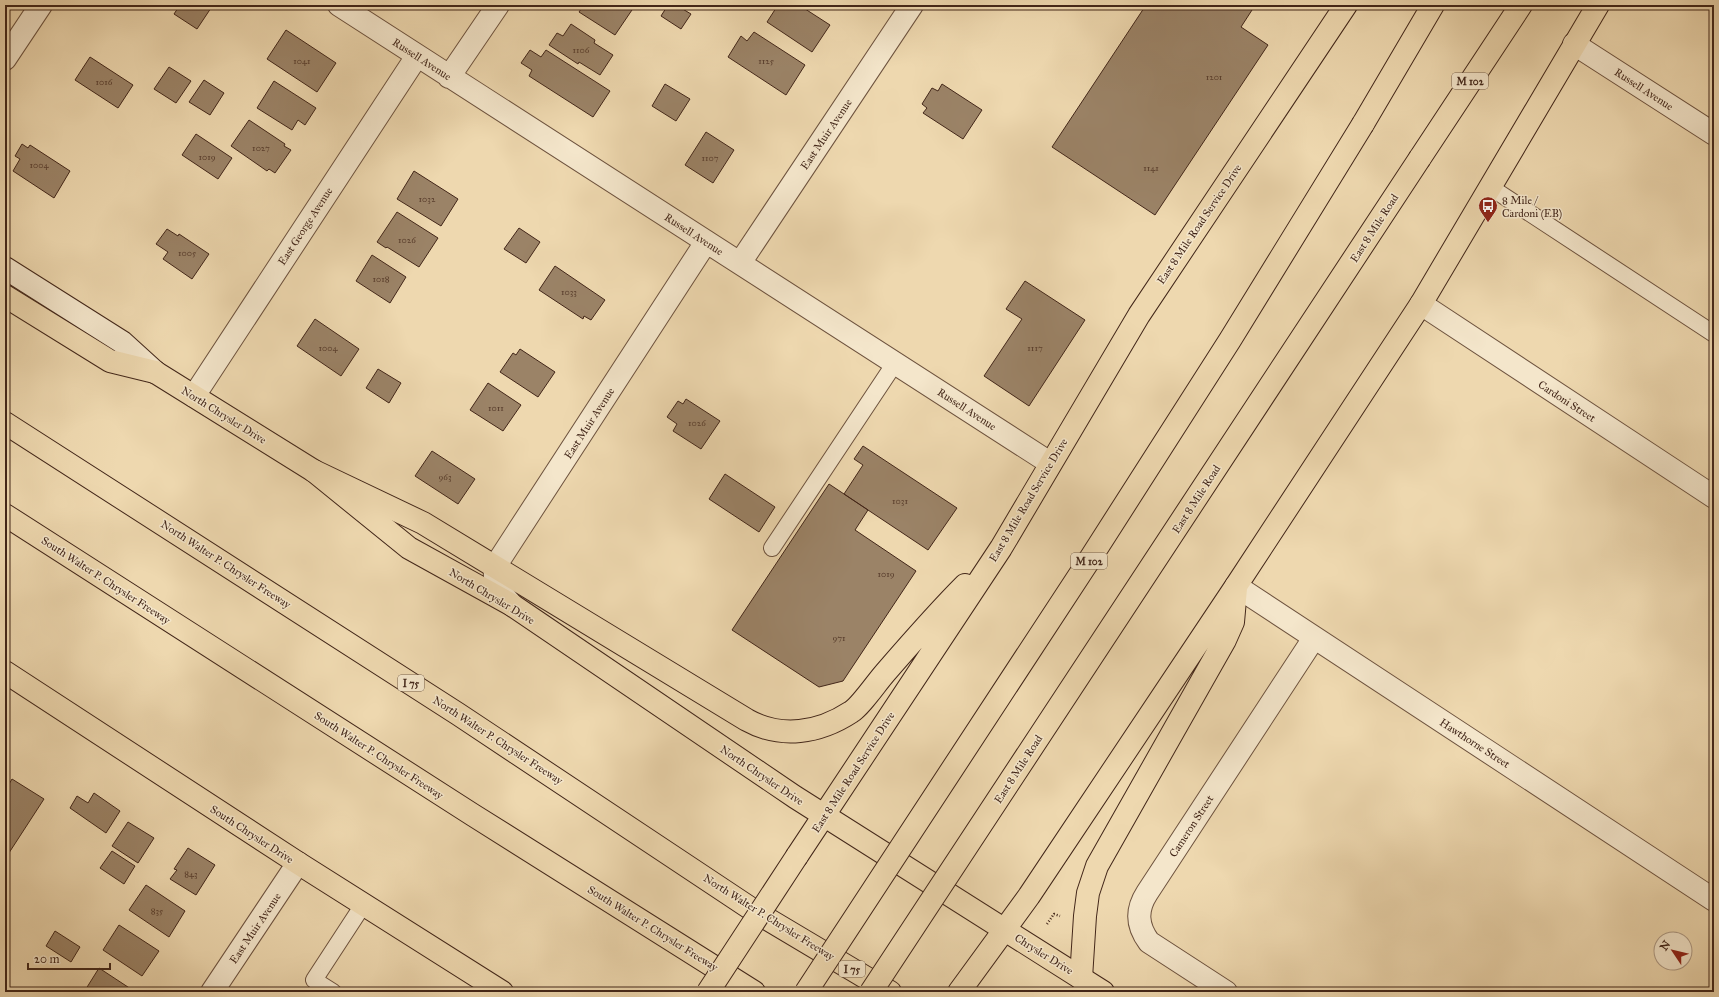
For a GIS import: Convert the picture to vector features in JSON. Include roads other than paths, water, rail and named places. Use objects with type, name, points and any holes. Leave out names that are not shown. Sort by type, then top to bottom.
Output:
[{"type":"main road","name":"East 8 Mile Road Service Drive","points":[[708,992],[1000,548],[1139,315],[1346,5]]},
{"type":"main road","name":"M 102","points":[[806,992],[1093,556],[1226,346],[1363,124],[1433,5]]},
{"type":"main road","name":"East 8 Mile Road","points":[[871,992],[1521,5]]},
{"type":"main road","points":[[960,992],[1030,896],[1421,304],[1598,5]]},
{"type":"main road","points":[[5,296],[110,362],[155,372]]},
{"type":"main road","name":"North Chrysler Drive","points":[[155,372],[314,471],[409,548],[512,605],[824,816],[1005,929]]},
{"type":"main road","name":"North Walter P. Chrysler Freeway","points":[[5,423],[458,714],[759,914],[890,992]]},
{"type":"main road","points":[[314,471],[423,523],[759,727],[790,732],[821,727],[852,712],[929,621],[1000,548]]},
{"type":"main road","name":"South Walter P. Chrysler Freeway","points":[[5,515],[466,811],[754,992]]},
{"type":"main road","points":[[1081,978],[1088,893],[1096,866],[1225,640],[1233,622],[1236,586]]},
{"type":"main road","name":"South Chrysler Drive","points":[[6,676],[494,990]]},
{"type":"main road","name":"Chrysler Drive","points":[[1005,929],[1103,992]]},
{"type":"street","points":[[5,59],[41,5]]},
{"type":"street","name":"Russell Avenue","points":[[339,5],[1050,463]]},
{"type":"street","points":[[449,77],[498,5]]},
{"type":"street","name":"East Muir Avenue","points":[[740,263],[912,5]]},
{"type":"street","name":"Russell Avenue","points":[[1574,44],[1714,134]]},
{"type":"street","name":"East George Avenue","points":[[194,396],[417,56]]},
{"type":"street","name":"East Muir Avenue","points":[[495,567],[706,242]]},
{"type":"street","name":"North Chrysler Drive","points":[[5,268],[122,342],[155,372]]},
{"type":"street","name":"Cardoni Street","points":[[1421,304],[1714,497]]},
{"type":"street","points":[[495,567],[497,584],[504,596],[512,605]]},
{"type":"street","name":"Hawthorne Street","points":[[1236,586],[1714,900]]},
{"type":"street","name":"Cameron Street","points":[[1226,992],[1149,942],[1143,934],[1139,923],[1139,912],[1142,901],[1147,893],[1314,638]]},
{"type":"street","name":"East Muir Avenue","points":[[212,992],[298,863]]},
{"type":"lane","points":[[1490,187],[1714,334]]},
{"type":"lane","points":[[772,548],[895,363]]},
{"type":"lane","points":[[333,992],[314,980],[363,905]]},
{"type":"place","name":"8 Mile / Cardoni (EB)","points":[[1488,223]]}]
